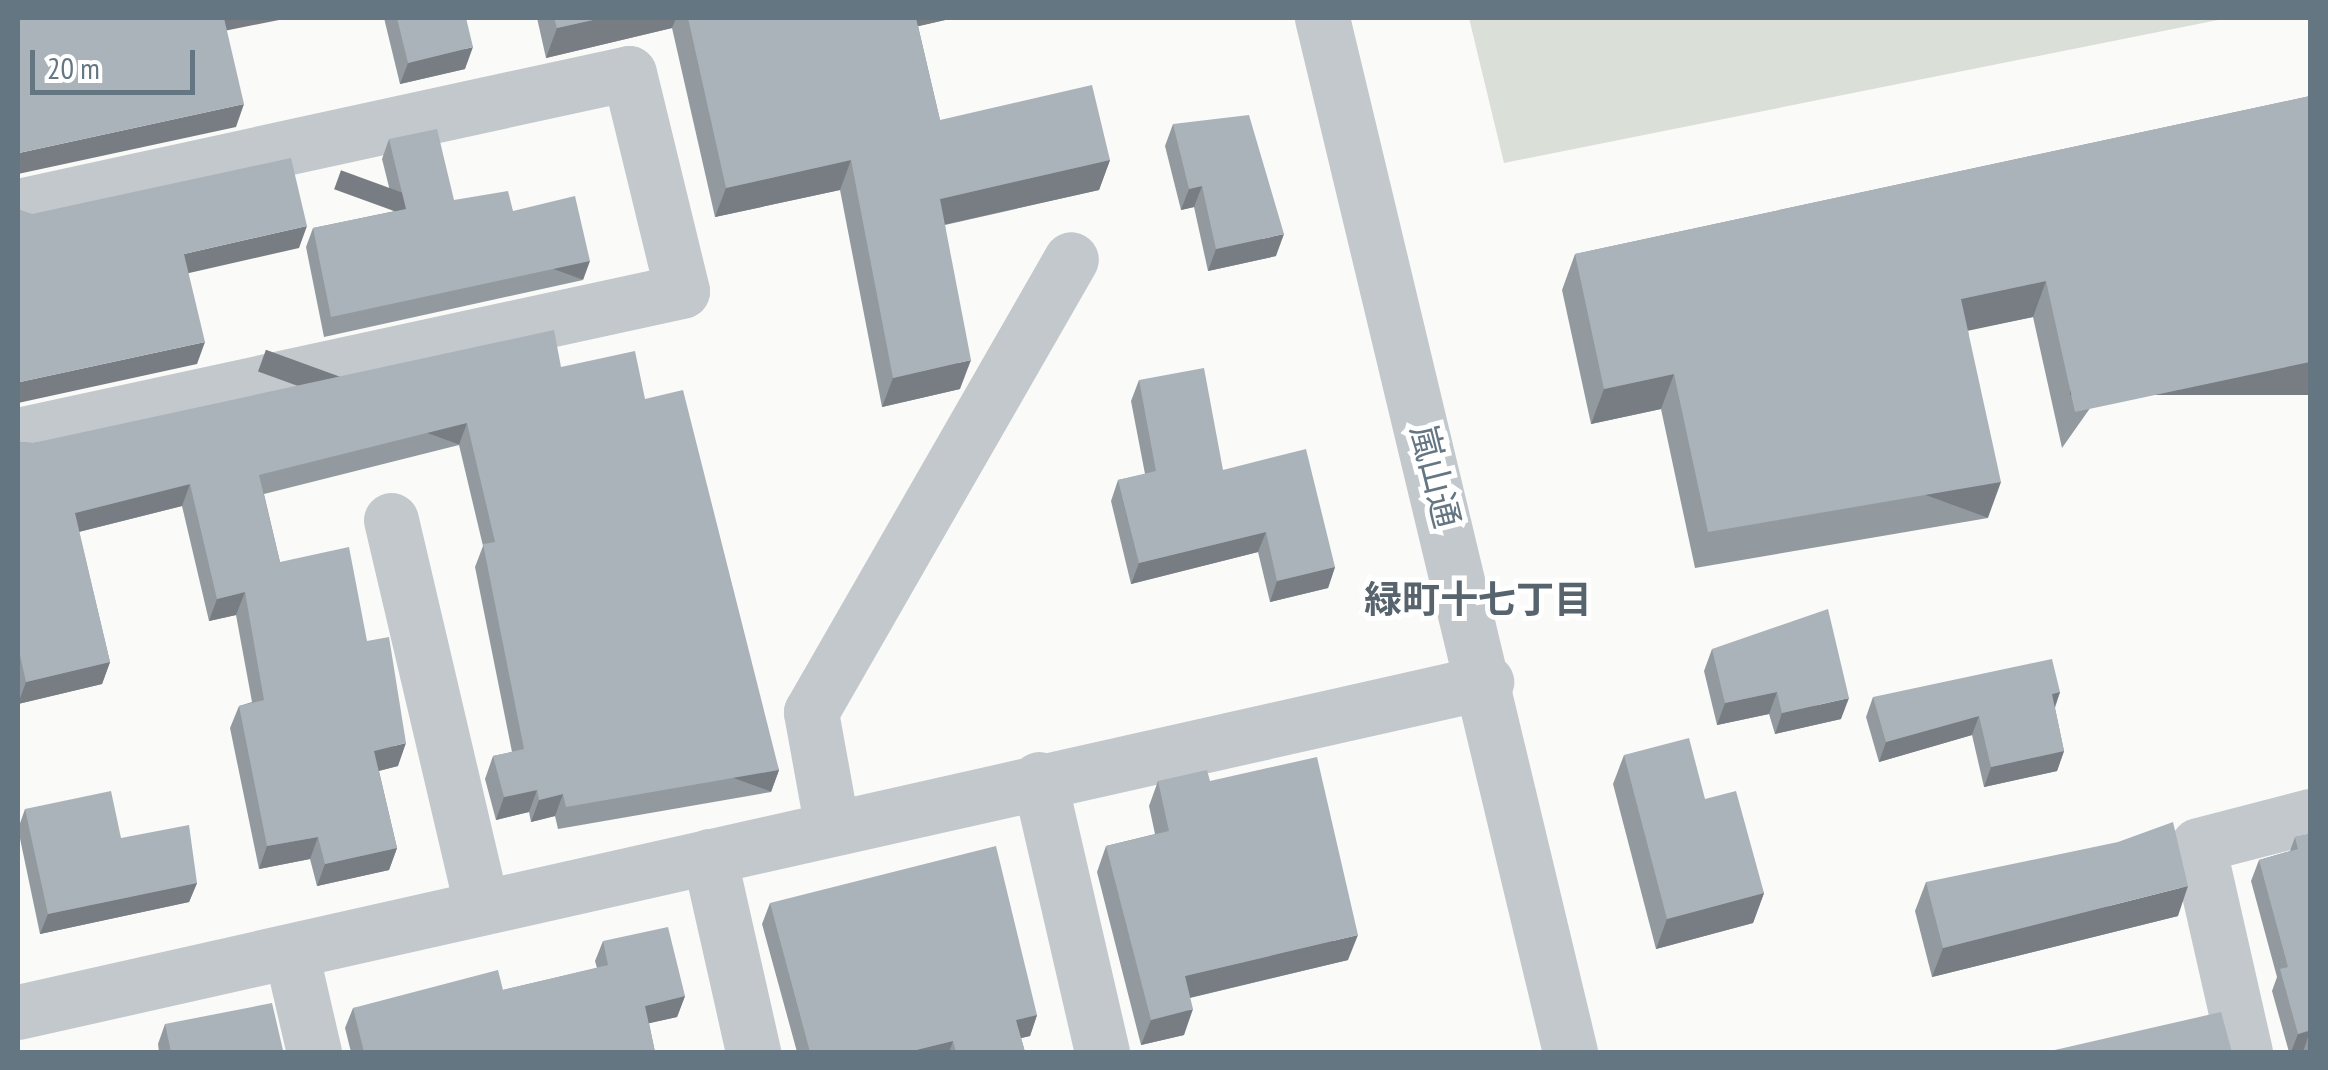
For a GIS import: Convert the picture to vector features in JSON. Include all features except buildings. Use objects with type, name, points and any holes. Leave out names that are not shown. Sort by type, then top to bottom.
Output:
[{"type":"street","name":"嵐山通","points":[[1322,18],[1486,682],[1570,1052]]},
{"type":"street","points":[[18,206],[629,73],[682,290],[18,435]]},
{"type":"street","points":[[832,828],[811,712],[1071,259]]},
{"type":"street","points":[[391,520],[482,907]]},
{"type":"street","points":[[18,1012],[292,958],[482,907],[1039,779],[1486,682]]},
{"type":"street","points":[[1039,779],[1102,1052]]},
{"type":"street","points":[[2245,1052],[2198,845],[2310,816]]},
{"type":"street","points":[[709,856],[753,1052]]},
{"type":"street","points":[[292,958],[314,1052]]},
{"type":"shaded area","points":[[1469,18],[2228,18],[1504,163]]},
{"type":"district","name":"緑町十七丁目","points":[[1478,599]]}]
